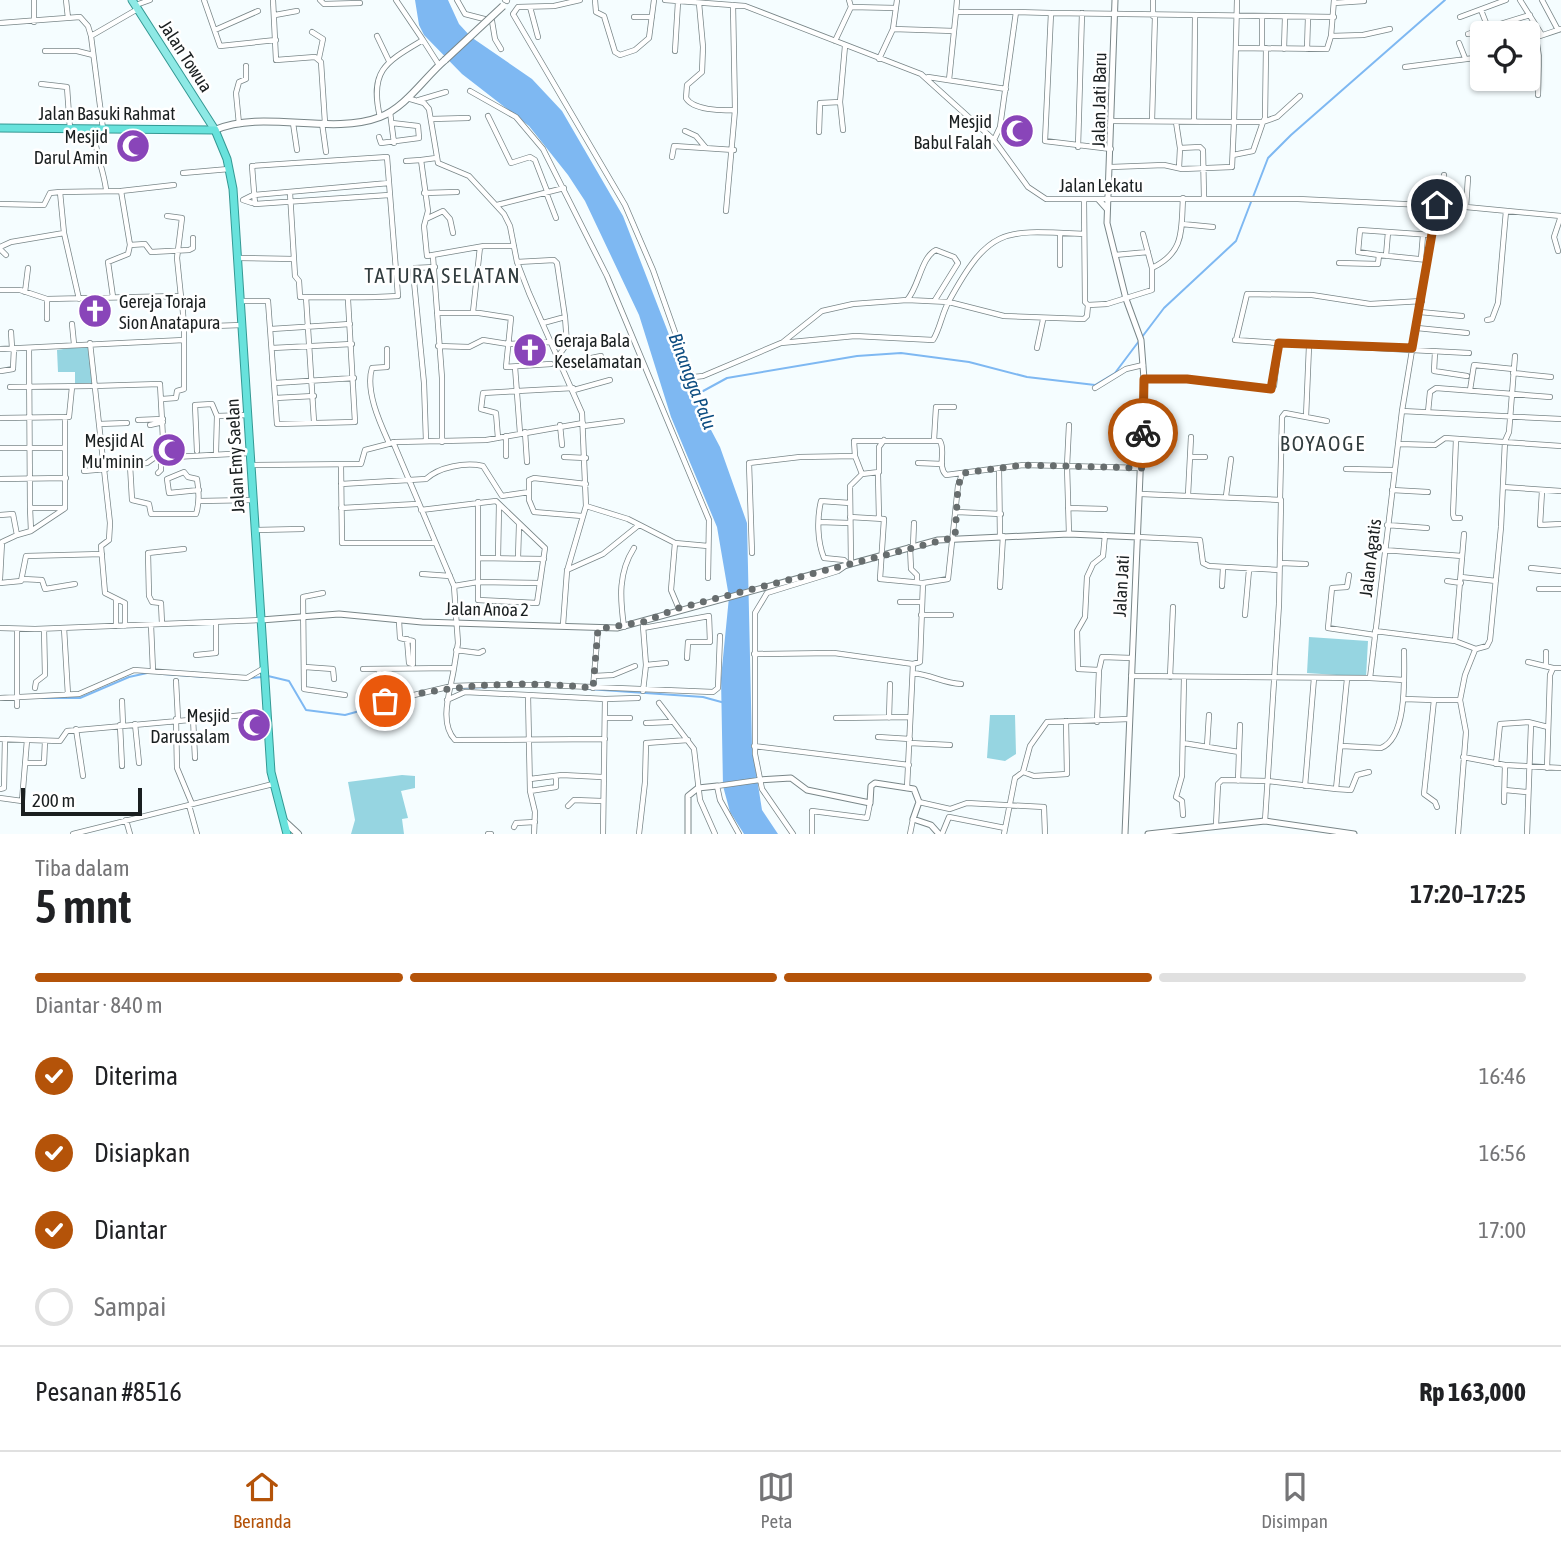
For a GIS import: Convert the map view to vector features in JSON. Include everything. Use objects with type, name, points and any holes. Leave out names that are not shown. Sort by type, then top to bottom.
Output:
[{"type":"highway","name":"Jalan Basuki Rahmat","points":[[0,128],[215,130]]},
{"type":"highway","name":"Jalan Emy Saelan","points":[[215,130],[230,169],[234,201],[267,713],[273,784],[287,834]]},
{"type":"main road","points":[[215,130],[239,124],[324,123],[380,117],[407,98],[506,2]]},
{"type":"main road","name":"Jalan Towua","points":[[134,5],[215,130]]},
{"type":"main road","points":[[283,820],[298,834]]},
{"type":"street","points":[[34,0],[34,22]]},
{"type":"street","points":[[66,0],[68,18]]},
{"type":"street","points":[[90,36],[134,5],[149,0]]},
{"type":"street","points":[[204,0],[221,47],[276,40]]},
{"type":"street","points":[[273,0],[276,58],[279,61],[319,58]]},
{"type":"street","points":[[320,0],[324,4],[360,4]]},
{"type":"street","points":[[396,0],[423,40],[442,62]]},
{"type":"street","points":[[457,0],[465,14],[492,21],[501,49]]},
{"type":"street","points":[[517,0],[514,18],[625,205],[653,270],[692,376],[703,376],[781,344],[855,336],[933,340],[949,302],[982,250],[1007,234],[1026,231],[1084,234]]},
{"type":"street","points":[[514,9],[580,0]]},
{"type":"street","points":[[595,0],[595,11],[604,16],[609,37],[618,55],[629,53],[646,41],[650,34],[654,0]]},
{"type":"street","name":"Jalan Lekatu","points":[[667,0],[733,5],[746,3],[845,46],[927,77],[993,140],[1037,195],[1046,199],[1270,198],[1466,206],[1561,216]]},
{"type":"street","points":[[835,41],[851,7],[849,0]]},
{"type":"street","points":[[879,59],[893,29],[897,0]]},
{"type":"street","points":[[949,80],[957,0]]},
{"type":"street","name":"Jalan Jati Baru","points":[[1109,200],[1115,0]]},
{"type":"street","points":[[1152,121],[1153,0]]},
{"type":"street","points":[[1111,167],[1164,165],[1204,169],[1233,166],[1237,0]]},
{"type":"street","points":[[1460,17],[1506,0]]},
{"type":"street","points":[[1520,0],[1533,21]]},
{"type":"street","points":[[1540,36],[1560,30],[1542,0]]},
{"type":"street","points":[[1236,48],[1327,49],[1331,45],[1334,1],[1364,1]]},
{"type":"street","points":[[676,51],[678,2]]},
{"type":"street","points":[[699,3],[702,72],[687,85],[686,99],[704,107],[735,110]]},
{"type":"street","points":[[726,211],[734,150],[733,5]]},
{"type":"street","points":[[530,7],[538,37]]},
{"type":"street","points":[[851,7],[896,8]]},
{"type":"street","points":[[1481,10],[1485,21]]},
{"type":"street","points":[[215,30],[258,11]]},
{"type":"street","points":[[275,15],[298,11]]},
{"type":"street","points":[[956,12],[1334,17]]},
{"type":"street","points":[[993,140],[1000,128],[1016,12]]},
{"type":"street","points":[[1051,13],[1044,139],[1047,144],[1112,149]]},
{"type":"street","points":[[1079,147],[1082,13]]},
{"type":"street","points":[[1512,21],[1530,15]]},
{"type":"street","points":[[1194,121],[1195,16]]},
{"type":"street","points":[[634,17],[652,17]]},
{"type":"street","points":[[1233,155],[1253,151],[1263,122],[1262,17]]},
{"type":"street","points":[[1284,49],[1285,17]]},
{"type":"street","points":[[1307,49],[1308,17]]},
{"type":"street","points":[[0,23],[68,18],[84,20],[93,55],[99,129],[94,148],[102,165],[106,189]]},
{"type":"street","points":[[893,29],[954,32]]},
{"type":"street","points":[[1331,36],[1390,29]]},
{"type":"street","points":[[312,32],[323,39],[319,58],[326,152]]},
{"type":"street","points":[[377,36],[389,61]]},
{"type":"street","points":[[380,117],[374,89],[389,61],[423,40]]},
{"type":"street","points":[[1459,43],[1465,58]]},
{"type":"street","points":[[843,130],[840,102],[845,46]]},
{"type":"street","points":[[45,51],[77,51],[93,55]]},
{"type":"street","points":[[1405,67],[1470,58]]},
{"type":"street","points":[[239,124],[236,89],[239,82],[246,80],[246,66]]},
{"type":"street","points":[[927,77],[1006,89]]},
{"type":"street","points":[[41,84],[67,86],[70,129]]},
{"type":"street","points":[[470,91],[516,117],[543,149],[564,188],[607,276],[709,520],[708,578]]},
{"type":"street","points":[[1538,91],[1538,95]]},
{"type":"street","points":[[418,100],[446,92]]},
{"type":"street","points":[[1112,121],[1263,122],[1277,117],[1300,96]]},
{"type":"street","points":[[407,98],[427,105],[436,158],[443,166],[468,176],[497,205],[510,226],[517,262],[574,389],[583,425],[586,506],[567,571],[563,625]]},
{"type":"street","points":[[819,132],[820,103],[840,102]]},
{"type":"street","points":[[390,112],[394,143]]},
{"type":"street","points":[[488,116],[511,163],[530,157],[536,160],[556,218]]},
{"type":"street","points":[[431,119],[468,118]]},
{"type":"street","points":[[379,137],[381,143],[416,140],[419,127],[404,122],[392,124]]},
{"type":"street","points":[[1176,122],[1180,148],[1179,168]]},
{"type":"street","points":[[293,123],[297,150]]},
{"type":"street","points":[[685,131],[700,139],[706,149]]},
{"type":"street","points":[[672,156],[674,146],[734,150]]},
{"type":"street","points":[[1180,148],[1201,148],[1204,198]]},
{"type":"street","points":[[253,203],[252,166],[335,162],[384,156],[388,159],[398,296],[348,300],[300,297],[294,259],[290,193]]},
{"type":"street","points":[[406,161],[436,158]]},
{"type":"street","points":[[421,160],[428,218],[424,226],[427,256],[480,247],[514,246]]},
{"type":"street","points":[[183,173],[230,169]]},
{"type":"street","name":"Jalan Agatis","points":[[1370,678],[1402,411],[1444,176]]},
{"type":"street","points":[[1466,206],[1468,178]]},
{"type":"street","points":[[234,201],[253,195],[389,183]]},
{"type":"street","points":[[0,204],[44,205],[50,192],[106,189],[121,191],[174,185]]},
{"type":"street","points":[[339,188],[340,199]]},
{"type":"street","points":[[497,205],[564,188]]},
{"type":"street","points":[[113,297],[108,262],[128,254],[130,245],[121,191]]},
{"type":"street","points":[[60,192],[64,233],[79,299]]},
{"type":"street","points":[[424,193],[457,192]]},
{"type":"street","points":[[243,200],[253,203],[291,202],[389,195]]},
{"type":"street","points":[[1152,268],[1166,261],[1181,241],[1183,198]]},
{"type":"street","points":[[781,344],[822,311],[907,300],[949,302],[1004,316],[1044,320],[1084,319],[1088,305],[1085,302],[1083,271],[1084,200]]},
{"type":"street","points":[[1099,200],[1107,209]]},
{"type":"street","points":[[1109,200],[1107,209],[1126,299]]},
{"type":"street","points":[[428,218],[443,211],[450,219],[453,233]]},
{"type":"street","points":[[1487,320],[1492,319],[1498,303],[1506,211]]},
{"type":"street","points":[[162,399],[176,398],[177,391],[184,389],[184,327],[177,251],[181,217],[167,216]]},
{"type":"street","points":[[1558,251],[1554,236],[1561,216]]},
{"type":"street","points":[[1182,224],[1213,227]]},
{"type":"street","points":[[1428,260],[1358,252],[1359,230],[1432,235]]},
{"type":"street","points":[[1339,262],[1375,266],[1382,256],[1388,232]]},
{"type":"street","points":[[6,255],[0,248],[8,242],[64,233]]},
{"type":"street","points":[[1060,233],[1060,265]]},
{"type":"street","points":[[1088,305],[1126,299],[1152,290],[1152,268],[1143,234]]},
{"type":"street","points":[[1421,259],[1423,235]]},
{"type":"street","points":[[130,245],[145,244],[151,252],[177,251],[192,249],[193,238]]},
{"type":"street","points":[[473,312],[480,247]]},
{"type":"street","points":[[907,300],[918,285],[932,251],[939,250],[958,262],[935,300]]},
{"type":"street","points":[[1115,255],[1148,252]]},
{"type":"street","points":[[433,257],[442,379],[442,442]]},
{"type":"street","points":[[237,258],[294,259]]},
{"type":"street","points":[[517,262],[556,261],[567,344],[559,356]]},
{"type":"street","points":[[426,441],[424,383],[412,271],[415,268],[435,267]]},
{"type":"street","points":[[25,292],[28,268]]},
{"type":"street","points":[[954,269],[966,275]]},
{"type":"street","points":[[0,290],[25,292],[47,299],[181,297]]},
{"type":"street","points":[[1422,301],[1370,304],[1312,295],[1247,294],[1235,340],[1469,353]]},
{"type":"street","points":[[306,297],[314,422]]},
{"type":"street","points":[[47,299],[47,319]]},
{"type":"street","name":"Jalan Jati","points":[[1125,834],[1144,379],[1141,341],[1126,299]]},
{"type":"street","points":[[240,301],[268,300],[277,424],[355,422],[348,300]]},
{"type":"street","points":[[437,313],[473,312],[512,318],[505,365],[515,368],[551,364]]},
{"type":"street","points":[[1420,312],[1462,316]]},
{"type":"street","points":[[543,323],[565,317]]},
{"type":"street","points":[[1037,348],[1044,320]]},
{"type":"street","points":[[72,324],[74,344]]},
{"type":"street","points":[[270,329],[350,324]]},
{"type":"street","points":[[184,327],[242,325]]},
{"type":"street","points":[[1417,328],[1467,334]]},
{"type":"street","points":[[1,371],[13,369],[11,332]]},
{"type":"street","points":[[0,349],[184,340]]},
{"type":"street","points":[[438,346],[469,347],[483,341],[508,344],[552,342]]},
{"type":"street","points":[[90,343],[91,386],[106,468],[110,538],[102,545],[105,593],[125,603],[125,626]]},
{"type":"street","points":[[1144,379],[1187,379],[1271,389],[1279,343]]},
{"type":"street","points":[[272,348],[352,344]]},
{"type":"street","points":[[1307,417],[1309,346]]},
{"type":"street","points":[[29,347],[31,531]]},
{"type":"street","points":[[387,349],[385,367],[372,368],[372,395],[454,586],[456,650],[452,686],[447,699],[449,727],[455,740],[605,739]]},
{"type":"street","points":[[1435,352],[1434,371],[1467,376]]},
{"type":"street","points":[[563,364],[601,356]]},
{"type":"street","points":[[1458,834],[1466,732],[1460,700],[1465,675],[1476,649],[1489,643],[1514,356]]},
{"type":"street","points":[[1095,388],[1126,369],[1143,365]]},
{"type":"street","points":[[1470,390],[1474,365],[1551,377]]},
{"type":"street","points":[[515,368],[527,462]]},
{"type":"street","points":[[274,383],[354,377]]},
{"type":"street","points":[[498,438],[496,413],[481,409],[482,395],[488,392],[574,389],[610,380]]},
{"type":"street","points":[[10,387],[158,383],[163,421],[161,470],[158,473]]},
{"type":"street","points":[[0,418],[72,415],[72,387]]},
{"type":"street","points":[[1429,413],[1432,389],[1550,397]]},
{"type":"street","points":[[275,398],[314,396]]},
{"type":"street","points":[[197,451],[195,405],[214,404],[217,416],[216,452]]},
{"type":"street","points":[[934,440],[936,407],[954,407]]},
{"type":"street","points":[[1402,411],[1561,419]]},
{"type":"street","points":[[1265,821],[1280,567],[1282,416],[1285,413],[1327,421]]},
{"type":"street","points":[[217,416],[249,415]]},
{"type":"street","points":[[64,509],[65,417]]},
{"type":"street","points":[[138,420],[163,421]]},
{"type":"street","points":[[150,425],[163,421]]},
{"type":"street","points":[[251,465],[361,464],[365,450],[391,443],[498,438],[560,425],[622,421]]},
{"type":"street","points":[[99,424],[127,423]]},
{"type":"street","points":[[560,425],[562,445]]},
{"type":"street","points":[[1069,425],[1069,534]]},
{"type":"street","points":[[506,436],[506,456]]},
{"type":"street","points":[[1188,495],[1191,437]]},
{"type":"street","points":[[1399,444],[1433,445],[1443,439],[1456,439],[1505,440],[1561,446]]},
{"type":"street","points":[[1456,439],[1453,514],[1454,518],[1460,518]]},
{"type":"street","points":[[862,474],[855,456],[854,440],[934,440],[942,443],[944,475],[999,468],[1142,468]]},
{"type":"street","points":[[879,518],[879,447],[884,440]]},
{"type":"street","points":[[0,448],[65,448]]},
{"type":"street","points":[[84,471],[130,465],[162,457],[250,453]]},
{"type":"street","points":[[752,553],[749,463],[800,457],[855,456]]},
{"type":"street","points":[[564,457],[586,458]]},
{"type":"street","points":[[1192,457],[1205,457]]},
{"type":"street","points":[[1226,496],[1231,459]]},
{"type":"street","points":[[918,463],[942,464]]},
{"type":"street","points":[[130,465],[132,500],[149,504],[151,514],[194,515],[199,501],[199,490],[197,478],[188,477],[185,473],[167,479],[169,493],[199,490]]},
{"type":"street","points":[[341,484],[426,479],[436,471],[470,465],[483,466],[502,496],[529,492]]},
{"type":"street","points":[[341,466],[342,543],[435,543]]},
{"type":"street","points":[[999,468],[1000,587]]},
{"type":"street","points":[[1346,470],[1394,470]]},
{"type":"street","points":[[819,522],[879,518],[884,520],[880,579],[920,582],[948,579],[955,537],[958,486],[963,473]]},
{"type":"street","points":[[849,564],[852,482],[862,474],[878,474]]},
{"type":"street","points":[[0,479],[66,478]]},
{"type":"street","points":[[582,516],[535,512],[529,492],[532,478],[586,484]]},
{"type":"street","points":[[1502,487],[1561,491]]},
{"type":"street","points":[[1392,490],[1429,492]]},
{"type":"street","points":[[1542,491],[1539,524],[1561,524]]},
{"type":"street","points":[[1141,494],[1280,499]]},
{"type":"street","points":[[199,501],[253,500]]},
{"type":"street","points":[[341,509],[419,507],[495,500],[545,547],[537,603],[479,601],[478,502]]},
{"type":"street","points":[[849,564],[844,560],[824,558],[819,538],[819,522],[821,501],[850,503]]},
{"type":"street","points":[[498,558],[499,504]]},
{"type":"street","points":[[586,506],[639,525],[675,543],[708,546]]},
{"type":"street","points":[[30,508],[64,509]]},
{"type":"street","points":[[64,509],[31,531],[2,542],[0,578],[42,580],[45,589],[75,584]]},
{"type":"street","points":[[1068,509],[1105,509]]},
{"type":"street","points":[[956,512],[1001,514]]},
{"type":"street","points":[[0,515],[13,514],[17,536]]},
{"type":"street","points":[[754,654],[834,653],[913,664],[920,662],[922,602],[920,582],[911,569],[914,523]]},
{"type":"street","points":[[519,525],[519,558]]},
{"type":"street","points":[[567,571],[603,554],[627,538],[639,525]]},
{"type":"street","points":[[1387,526],[1427,528]]},
{"type":"street","points":[[255,530],[302,529]]},
{"type":"street","name":"Jalan Anoa 2","points":[[261,620],[303,619],[339,614],[399,621],[563,625],[598,629],[624,627],[643,625],[679,608],[955,537],[1069,534],[1138,537]]},
{"type":"street","points":[[1455,641],[1464,534]]},
{"type":"street","points":[[1099,670],[1078,669],[1077,631],[1086,617],[1087,577],[1093,564],[1103,556],[1105,535]]},
{"type":"street","points":[[1138,537],[1200,540],[1203,564],[1223,568],[1249,570],[1307,564]]},
{"type":"street","points":[[675,543],[671,590],[679,608]]},
{"type":"street","points":[[624,627],[621,580],[626,560],[634,548]]},
{"type":"street","points":[[162,624],[160,603],[152,602],[149,596],[148,553],[184,549]]},
{"type":"street","points":[[1384,550],[1462,556]]},
{"type":"street","points":[[23,579],[26,556],[102,554]]},
{"type":"street","points":[[478,558],[544,559]]},
{"type":"street","points":[[793,834],[769,803],[758,780],[754,746],[755,613],[767,593],[838,572],[849,564]]},
{"type":"street","points":[[1222,586],[1223,568]]},
{"type":"street","points":[[1531,568],[1561,571]]},
{"type":"street","points":[[1245,615],[1249,570]]},
{"type":"street","points":[[422,574],[450,576]]},
{"type":"street","points":[[1349,575],[1348,586],[1332,589],[1328,628],[1455,641],[1476,649]]},
{"type":"street","points":[[1447,581],[1496,581]]},
{"type":"street","points":[[454,586],[478,582],[539,583]]},
{"type":"street","points":[[1539,589],[1561,589]]},
{"type":"street","points":[[323,593],[303,595],[305,691],[345,695]]},
{"type":"street","points":[[116,599],[116,626]]},
{"type":"street","points":[[900,602],[922,602]]},
{"type":"street","points":[[1170,677],[1173,607]]},
{"type":"street","points":[[921,615],[951,615]]},
{"type":"street","points":[[643,691],[646,665],[643,625],[709,616],[710,642],[688,642],[687,658]]},
{"type":"street","points":[[0,628],[44,629],[261,620]]},
{"type":"street","points":[[399,621],[399,637],[407,639],[413,641],[413,664],[409,663],[407,639]]},
{"type":"street","points":[[196,655],[216,653],[216,622]]},
{"type":"street","points":[[151,625],[153,671]]},
{"type":"street","points":[[64,628],[68,695]]},
{"type":"street","points":[[17,629],[17,700]]},
{"type":"street","points":[[35,688],[36,682],[45,675],[44,629]]},
{"type":"street","points":[[593,688],[598,629]]},
{"type":"street","points":[[360,699],[380,703],[452,686],[544,685],[713,692],[718,688],[720,636]]},
{"type":"street","points":[[456,650],[479,653],[483,651]]},
{"type":"street","points":[[1342,746],[1386,746],[1395,732],[1404,699],[1404,651]]},
{"type":"street","points":[[1546,652],[1546,665]]},
{"type":"street","points":[[1097,722],[1102,657],[1132,658]]},
{"type":"street","points":[[1528,662],[1561,668]]},
{"type":"street","points":[[646,665],[666,663]]},
{"type":"street","points":[[907,788],[913,664]]},
{"type":"street","points":[[594,676],[613,675],[635,666]]},
{"type":"street","points":[[305,667],[333,669],[334,679]]},
{"type":"street","points":[[0,698],[17,700],[86,692],[132,670],[249,678],[265,668]]},
{"type":"street","points":[[363,669],[454,668]]},
{"type":"street","points":[[1547,768],[1549,683],[1553,668]]},
{"type":"street","points":[[379,670],[380,703]]},
{"type":"street","points":[[913,673],[932,675],[945,683],[961,684]]},
{"type":"street","points":[[1131,676],[1404,680]]},
{"type":"street","points":[[1183,815],[1182,801],[1176,797],[1182,767],[1184,677]]},
{"type":"street","points":[[1306,786],[1314,678]]},
{"type":"street","points":[[1336,789],[1347,679]]},
{"type":"street","points":[[176,681],[177,768],[197,834]]},
{"type":"street","points":[[889,718],[890,684]]},
{"type":"street","points":[[447,699],[465,692],[604,699],[638,698]]},
{"type":"street","points":[[528,695],[530,791],[535,822],[534,834]]},
{"type":"street","points":[[603,834],[604,699]]},
{"type":"street","points":[[1404,699],[1460,700]]},
{"type":"street","points":[[1434,700],[1424,794],[1435,802],[1437,807]]},
{"type":"street","points":[[122,701],[122,766]]},
{"type":"street","points":[[659,703],[688,740],[695,754],[703,810],[715,834]]},
{"type":"street","points":[[0,789],[4,788],[2,739],[62,741],[65,732],[76,729],[267,713]]},
{"type":"street","points":[[1207,746],[1209,715]]},
{"type":"street","points":[[836,718],[910,717]]},
{"type":"street","points":[[192,718],[195,758]]},
{"type":"street","points":[[605,718],[630,718]]},
{"type":"street","points":[[913,819],[932,825],[941,834],[949,817],[1004,831],[1014,778],[1023,772],[1030,746],[1047,722],[1129,719]]},
{"type":"street","points":[[1023,772],[1034,776],[1067,774],[1066,721]]},
{"type":"street","points":[[646,723],[672,722]]},
{"type":"street","points":[[1496,764],[1499,725],[1528,722],[1531,725],[1548,727]]},
{"type":"street","points":[[135,723],[139,763]]},
{"type":"street","points":[[1238,780],[1240,725]]},
{"type":"street","points":[[1527,834],[1531,725]]},
{"type":"street","points":[[76,729],[83,776]]},
{"type":"street","points":[[878,737],[950,745]]},
{"type":"street","points":[[0,798],[22,802],[27,740]]},
{"type":"street","points":[[639,834],[646,743],[688,740]]},
{"type":"street","points":[[25,764],[44,763],[45,741]]},
{"type":"street","points":[[1183,743],[1239,752]]},
{"type":"street","points":[[754,746],[909,765]]},
{"type":"street","points":[[1463,757],[1496,764],[1561,768]]},
{"type":"street","points":[[1504,802],[1505,765]]},
{"type":"street","points":[[1216,825],[1218,783],[1238,780],[1268,781],[1351,790],[1357,775],[1369,772]]},
{"type":"street","points":[[530,779],[555,776],[602,777]]},
{"type":"street","points":[[530,791],[555,787],[555,776]]},
{"type":"street","points":[[688,834],[687,801],[698,788],[758,780],[795,779],[807,790],[870,803]]},
{"type":"street","points":[[73,834],[273,784]]},
{"type":"street","points":[[812,834],[812,811],[867,818],[873,784],[907,788],[917,792],[919,802],[910,834]]},
{"type":"street","points":[[719,786],[720,800],[739,834]]},
{"type":"street","points":[[1505,790],[1527,792]]},
{"type":"street","points":[[568,806],[574,800],[602,801]]},
{"type":"street","points":[[919,802],[950,808],[967,803],[1045,808],[1045,834]]},
{"type":"street","points":[[126,820],[130,834]]},
{"type":"street","points":[[1149,834],[1265,821],[1313,831],[1354,834]]},
{"type":"street","points":[[514,827],[516,823],[535,822]]},
{"type":"shaded area","points":[[415,0],[448,0],[459,24],[471,37],[532,79],[562,111],[623,216],[692,394],[720,447],[747,523],[752,747],[762,810],[778,834],[744,834],[730,812],[723,786],[721,678],[729,597],[717,527],[671,417],[639,315],[585,201],[568,175],[529,126],[462,74],[424,35],[419,25]]},
{"type":"shaded area","points":[[89,345],[92,384],[75,385],[75,372],[58,372],[57,350]]},
{"type":"shaded area","points":[[1309,637],[1368,641],[1366,677],[1307,673]]},
{"type":"shaded area","points":[[990,715],[1015,715],[1016,754],[1005,761],[987,758]]},
{"type":"shaded area","points":[[402,775],[415,776],[415,788],[401,791],[408,818],[402,819],[404,834],[351,834],[355,820],[348,782]]},
{"type":"waterway","points":[[1253,197],[1268,158],[1445,0]]},
{"type":"waterway","points":[[1142,337],[1164,308],[1236,241],[1251,202]]},
{"type":"waterway","name":"Binangga Palu","points":[[694,396],[727,378],[857,356],[901,353],[969,362],[1027,377],[1095,385],[1115,373],[1139,341]]},
{"type":"waterway","points":[[39,698],[80,698],[129,677],[147,673]]},
{"type":"waterway","points":[[163,674],[206,677]]},
{"type":"waterway","points":[[268,676],[289,681],[306,710],[345,715],[389,703]]},
{"type":"waterway","points":[[250,678],[262,677]]},
{"type":"waterway","points":[[452,688],[495,687]]},
{"type":"waterway","points":[[588,689],[703,697],[725,703]]},
{"type":"way so far","points":[[385,701],[452,686],[559,685],[593,688],[598,629],[643,622],[670,614],[679,608],[955,537],[958,486],[963,473],[1023,465],[1142,468],[1143,433]]},
{"type":"place","name":"Mesjid Babul Falah","points":[[1017,131]]},
{"type":"place","name":"Mesjid Darul Amin","points":[[133,146]]},
{"type":"place","name":"Gereja Toraja Sion Anatapura","points":[[95,311]]},
{"type":"place","name":"Geraja Bala Keselamatan","points":[[530,350]]},
{"type":"place","name":"Mesjid Al Mu'minin","points":[[169,450]]},
{"type":"place","name":"Mesjid Darussalam","points":[[254,725]]},
{"type":"district","name":"TATURA SELATAN","points":[[443,275]]},
{"type":"district","name":"BOYAOGE","points":[[1323,443]]},
{"type":"route","points":[[1143,433],[1144,379],[1201,380],[1271,389],[1274,386],[1279,343],[1412,348],[1437,205]]}]
